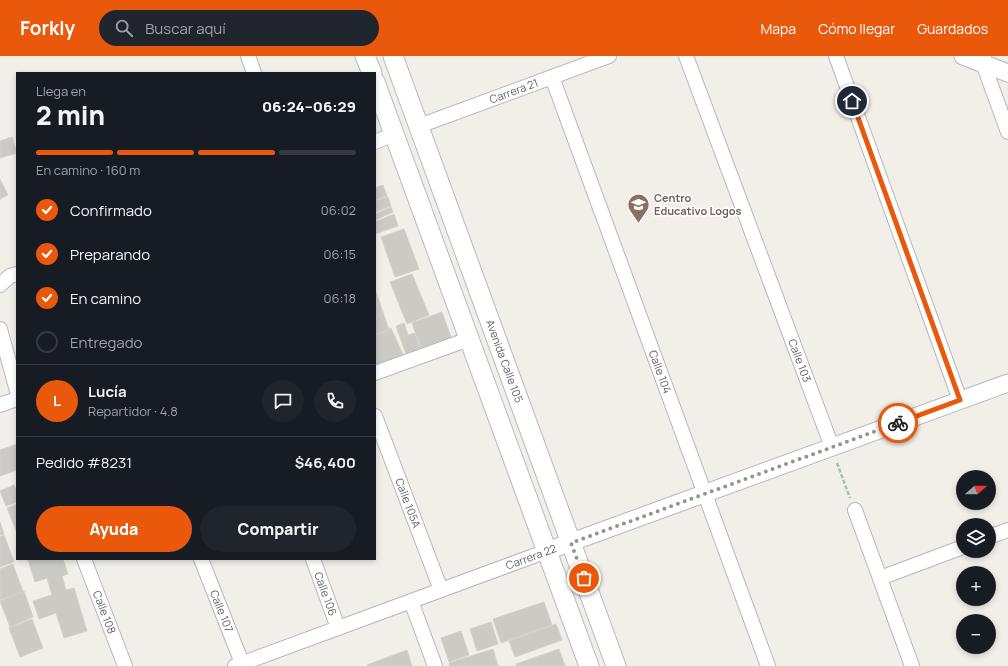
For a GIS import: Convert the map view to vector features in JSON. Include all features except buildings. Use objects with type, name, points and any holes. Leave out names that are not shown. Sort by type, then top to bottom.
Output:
[{"type":"main road","points":[[365,56],[372,72]]},
{"type":"main road","name":"Avenida Calle 105","points":[[393,56],[616,666]]},
{"type":"main road","points":[[376,85],[589,666]]},
{"type":"street","points":[[248,56],[254,72]]},
{"type":"street","name":"Carrera 21","points":[[419,126],[609,56]]},
{"type":"street","name":"Calle 103","points":[[686,56],[832,447]]},
{"type":"street","points":[[836,56],[960,400]]},
{"type":"street","points":[[963,56],[983,60],[1008,73]]},
{"type":"street","points":[[983,60],[1008,132]]},
{"type":"street","name":"Calle 104","points":[[552,77],[768,666]]},
{"type":"street","points":[[376,142],[394,134]]},
{"type":"street","points":[[0,285],[10,276],[16,274]]},
{"type":"street","points":[[0,329],[16,388]]},
{"type":"street","points":[[376,373],[469,339]]},
{"type":"street","name":"Carrera 22","points":[[239,665],[1008,383]]},
{"type":"street","points":[[0,405],[16,399]]},
{"type":"street","name":"Calle 105A","points":[[376,419],[441,590]]},
{"type":"street","points":[[855,510],[912,666]]},
{"type":"street","points":[[996,534],[1008,530]]},
{"type":"street","points":[[880,578],[956,550]]},
{"type":"street","name":"Calle 108","points":[[84,560],[125,666]]},
{"type":"street","name":"Calle 107","points":[[201,560],[239,665]]},
{"type":"street","name":"Calle 106","points":[[313,560],[338,628]]},
{"type":"street","points":[[411,601],[435,666]]},
{"type":"path","points":[[832,447],[855,510]]},
{"type":"way so far","points":[[584,578],[571,543],[898,423]]},
{"type":"place","name":"Centro Educativo Logos","points":[[639,224]]},
{"type":"route","points":[[852,101],[960,400],[898,423]]}]
